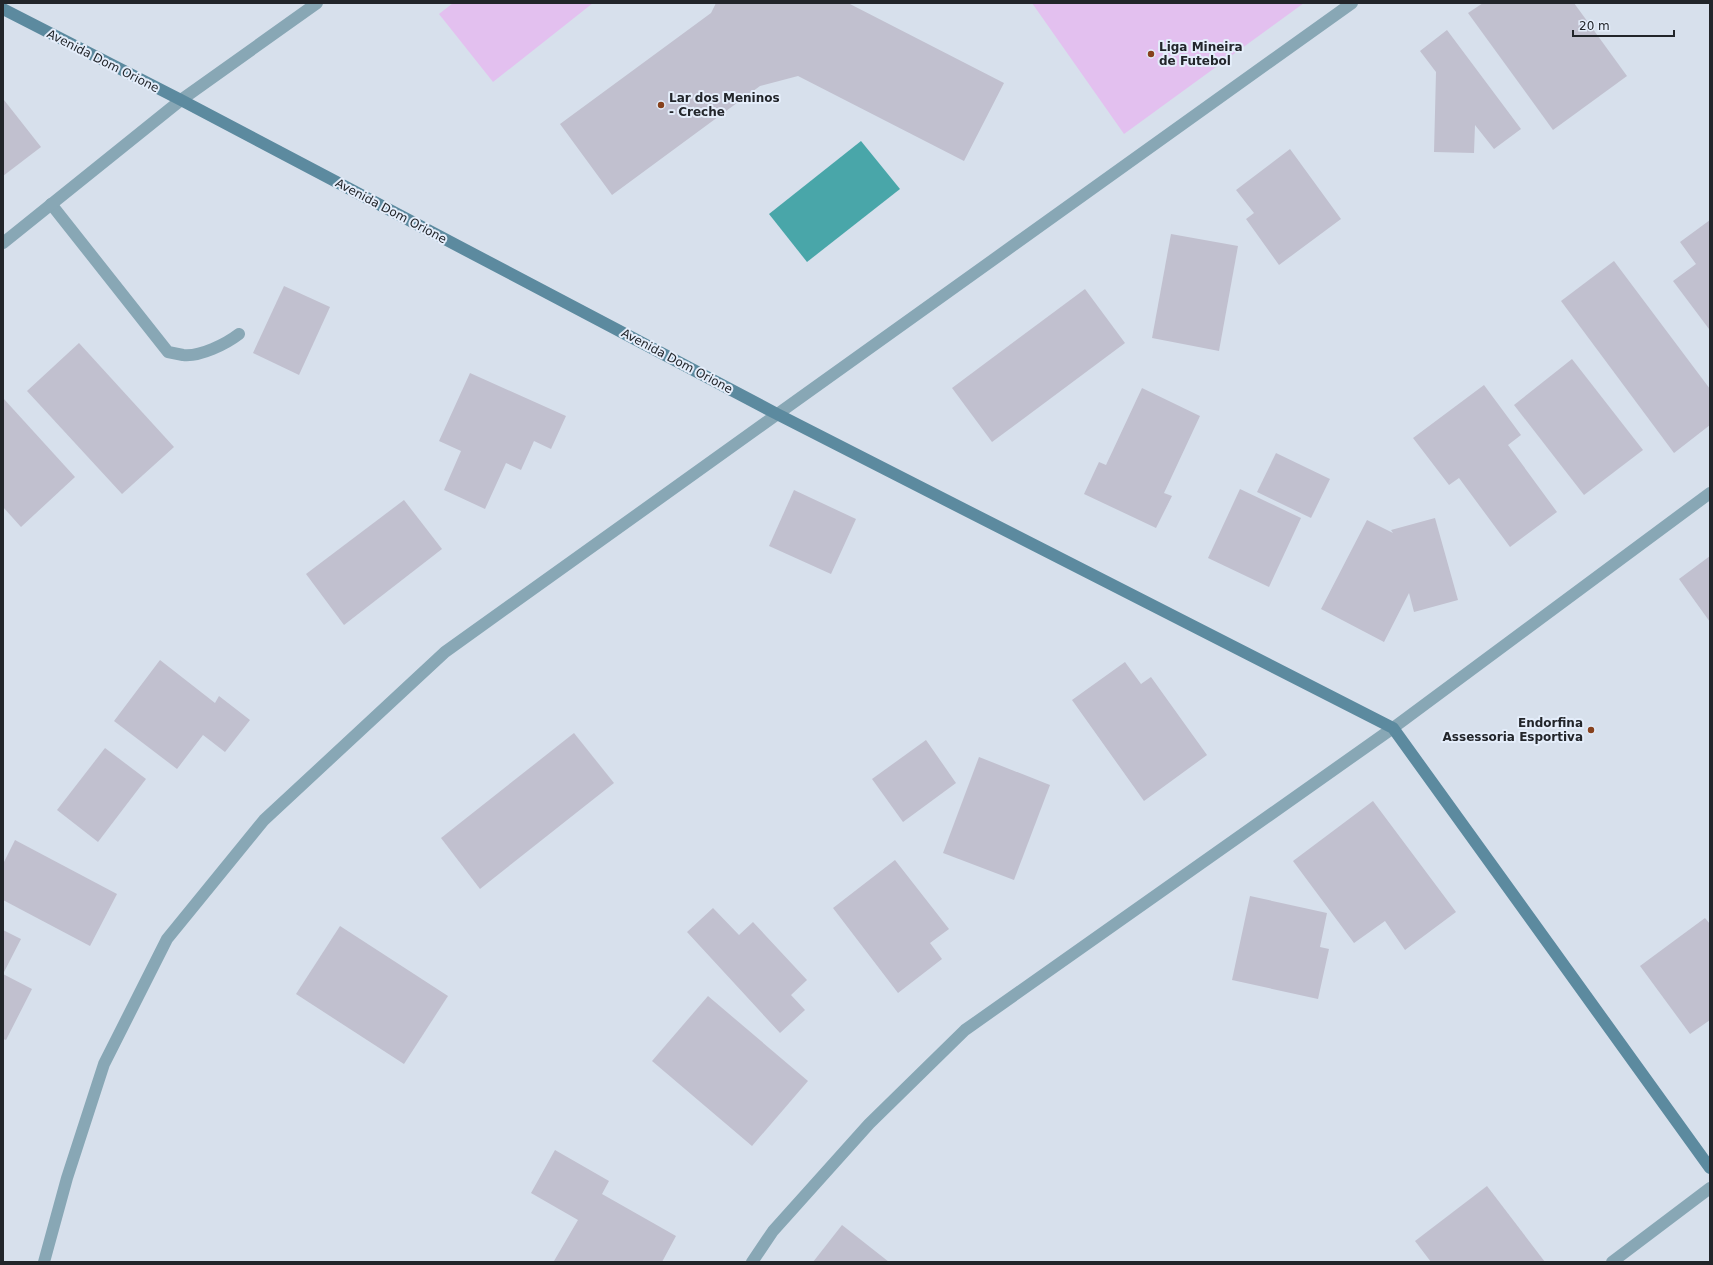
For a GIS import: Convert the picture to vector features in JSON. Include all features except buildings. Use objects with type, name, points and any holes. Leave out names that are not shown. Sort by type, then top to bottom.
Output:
[{"type":"street","points":[[3,243],[181,100],[318,3]]},
{"type":"street","points":[[44,1262],[67,1178],[104,1064],[167,939],[264,820],[445,652],[1352,3]]},
{"type":"street","name":"Avenida Dom Orione","points":[[3,9],[181,100],[777,414],[1393,728]]},
{"type":"street","points":[[51,204],[168,352],[185,355],[205,351],[225,344],[239,334]]},
{"type":"street","points":[[752,1262],[773,1231],[869,1124],[965,1030],[1393,728],[1710,493]]},
{"type":"street","points":[[1393,728],[1710,1168]]},
{"type":"street","points":[[1612,1262],[1710,1188]]},
{"type":"shaded area","points":[[453,3],[593,3],[493,82],[439,14]]},
{"type":"shaded area","name":"Liga Mineira de Futebol","points":[[1032,3],[1304,3],[1124,134]]},
{"type":"water","points":[[861,141],[900,189],[807,262],[769,214]]},
{"type":"place","name":"Liga Mineira de Futebol","points":[[1151,54]]},
{"type":"place","name":"Lar dos Meninos - Creche","points":[[661,105]]},
{"type":"place","name":"Endorfina Assessoria Esportiva","points":[[1591,730]]}]
